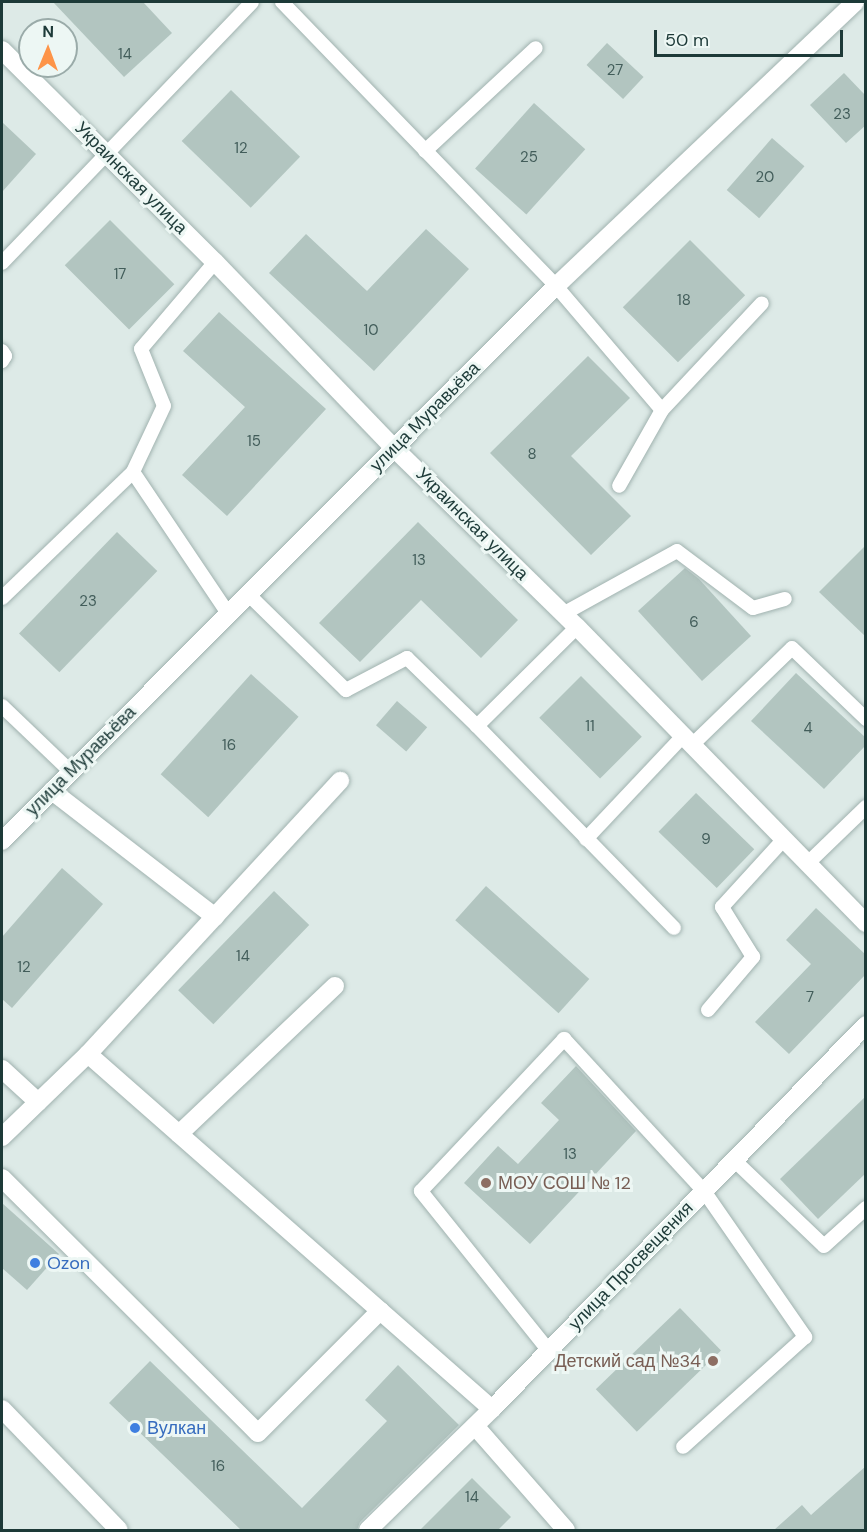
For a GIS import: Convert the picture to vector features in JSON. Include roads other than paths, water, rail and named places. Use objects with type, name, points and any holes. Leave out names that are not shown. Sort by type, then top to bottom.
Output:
[{"type":"street","name":"улица Муравьёва","points":[[2,841],[556,286],[855,2]]},
{"type":"street","name":"Украинская улица","points":[[2,50],[215,262],[394,448],[577,627],[866,923]]},
{"type":"street","points":[[2,1137],[88,1054],[340,781]]},
{"type":"street","points":[[52,791],[215,917]]},
{"type":"street","points":[[179,1134],[335,986]]},
{"type":"street","name":"улица Просвещения","points":[[368,1530],[492,1409],[866,1025]]},
{"type":"street","points":[[88,1054],[492,1409]]},
{"type":"street","points":[[2,1070],[38,1102]]},
{"type":"street","points":[[2,1178],[258,1433],[380,1311]]},
{"type":"street","points":[[2,1409],[119,1530]]},
{"type":"street","points":[[475,1426],[562,1529]]},
{"type":"lane","points":[[2,263],[252,2]]},
{"type":"lane","points":[[282,2],[556,286],[662,410]]},
{"type":"lane","points":[[426,151],[536,48]]},
{"type":"lane","points":[[2,598],[133,472],[164,406],[141,349],[215,262]]},
{"type":"lane","points":[[619,486],[662,410],[762,303]]},
{"type":"lane","points":[[2,351],[5,356],[2,361]]},
{"type":"lane","points":[[133,472],[229,615]]},
{"type":"lane","points":[[563,614],[677,551],[753,608],[785,599]]},
{"type":"lane","points":[[249,595],[346,690],[407,658],[477,726],[674,928]]},
{"type":"lane","points":[[477,726],[577,627]]},
{"type":"lane","points":[[586,838],[688,740],[792,648],[866,719]]},
{"type":"lane","points":[[2,706],[71,772]]},
{"type":"lane","points":[[808,863],[866,807]]},
{"type":"lane","points":[[708,1010],[753,957],[722,907],[784,839]]},
{"type":"lane","points":[[549,1351],[421,1191],[564,1039],[704,1191],[805,1337],[683,1447]]},
{"type":"lane","points":[[734,1160],[824,1246],[866,1208]]},
{"type":"place","name":"МОУ СОШ № 12","points":[[486,1183]]},
{"type":"place","name":"Ozon","points":[[35,1263]]},
{"type":"place","name":"Детский сад №34","points":[[713,1361]]},
{"type":"place","name":"Вулкан","points":[[135,1428]]}]
